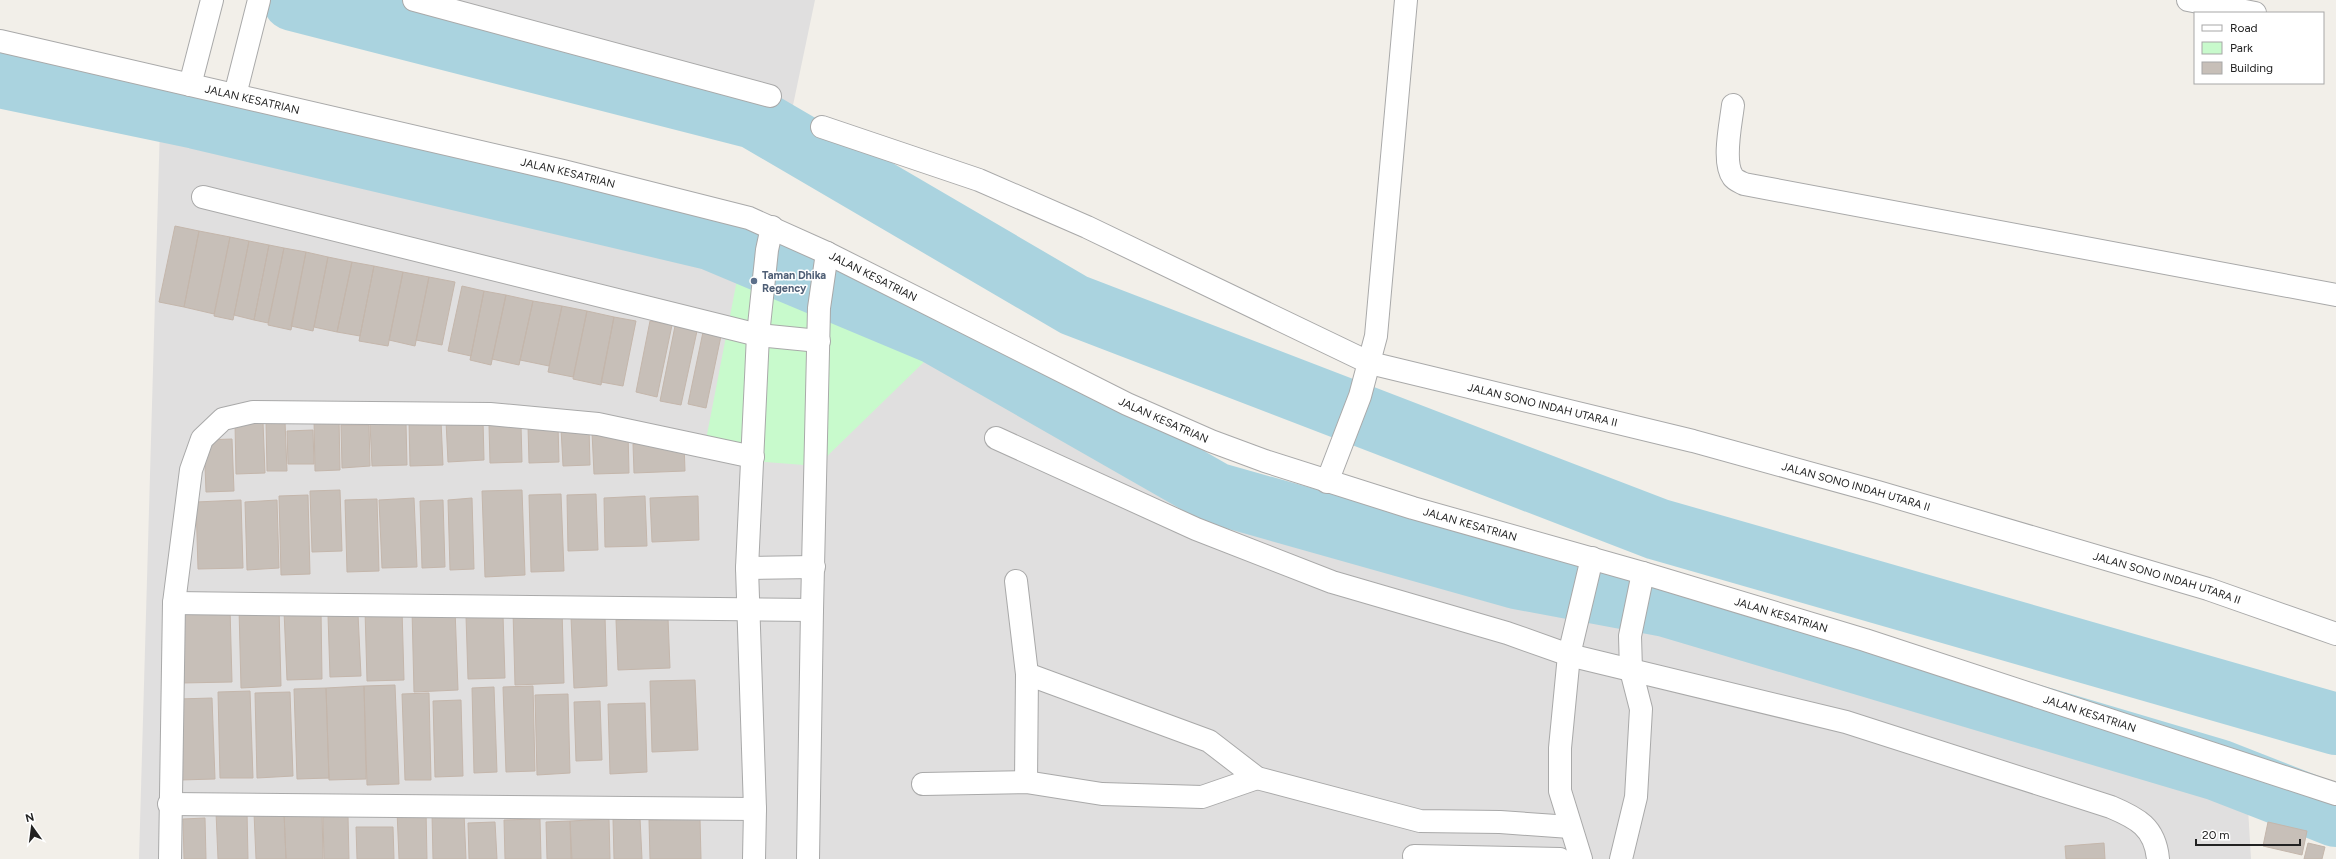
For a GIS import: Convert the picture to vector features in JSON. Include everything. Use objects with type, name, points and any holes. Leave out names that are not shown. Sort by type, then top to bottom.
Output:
[{"type":"street","points":[[190,85],[212,0]]},
{"type":"street","points":[[235,95],[259,0]]},
{"type":"street","points":[[414,0],[770,96]]},
{"type":"street","points":[[1327,482],[1360,396],[1376,336],[1406,0]]},
{"type":"street","points":[[2188,0],[2250,12]]},
{"type":"street","name":"JALAN KESATRIAN","points":[[0,41],[563,171],[749,218],[772,227],[825,260],[1127,404],[1211,441],[1327,482],[1413,508],[1590,566],[1641,578],[1865,640],[2336,794]]},
{"type":"street","points":[[1733,105],[1728,154],[1729,169],[1734,178],[1744,184],[2336,295]]},
{"type":"street","name":"JALAN SONO INDAH UTARA II","points":[[822,127],[979,180],[1087,227],[1370,362],[1693,441],[1908,501],[2208,589],[2336,634]]},
{"type":"street","points":[[204,197],[758,335],[819,342]]},
{"type":"street","points":[[754,859],[755,809],[747,568],[758,335],[767,250],[772,227]]},
{"type":"street","points":[[808,859],[819,308],[825,260]]},
{"type":"street","points":[[170,859],[174,603],[191,470],[202,439],[223,419],[253,412],[490,414],[598,424],[753,457]]},
{"type":"street","points":[[996,438],[1196,529],[1332,582],[1507,633],[1569,655],[1846,722],[2111,806],[2137,818],[2151,833],[2158,850],[2158,859]]},
{"type":"street","points":[[1581,859],[1560,791],[1562,719],[1569,655],[1579,619],[1590,566]]},
{"type":"street","points":[[747,568],[814,567]]},
{"type":"street","points":[[1621,859],[1636,797],[1641,709],[1631,670],[1630,636],[1641,578]]},
{"type":"street","points":[[1016,581],[1027,674],[1026,782]]},
{"type":"street","points":[[174,603],[748,611],[812,610]]},
{"type":"street","points":[[1027,674],[1209,741],[1257,778],[1420,821],[1500,822],[1570,827]]},
{"type":"street","points":[[923,784],[1026,782],[1102,794],[1202,797],[1257,778]]},
{"type":"street","points":[[170,804],[755,809]]},
{"type":"street","points":[[1420,821],[1414,857],[1560,859]]},
{"type":"shaded area","points":[[343,0],[815,0],[792,110]]},
{"type":"shaded area","points":[[160,125],[701,267],[970,357],[1197,505],[1818,671],[2248,808],[2251,859],[139,859]]},
{"type":"green space","points":[[748,223],[768,240],[928,308],[962,325],[817,466],[752,461],[704,450]]},
{"type":"building","points":[[175,226],[199,231],[184,307],[159,302]]},
{"type":"building","points":[[199,231],[230,237],[214,314],[184,307]]},
{"type":"building","points":[[230,237],[249,241],[233,320],[214,316]]},
{"type":"building","points":[[249,241],[269,245],[254,320],[234,315]]},
{"type":"building","points":[[269,245],[284,248],[268,323],[254,320]]},
{"type":"building","points":[[284,248],[306,252],[291,330],[268,325]]},
{"type":"building","points":[[306,252],[328,257],[313,331],[291,326]]},
{"type":"building","points":[[328,257],[352,262],[337,332],[314,327]]},
{"type":"building","points":[[352,262],[374,266],[360,336],[337,332]]},
{"type":"building","points":[[374,266],[403,272],[388,346],[359,341]]},
{"type":"building","points":[[403,272],[429,277],[415,346],[389,340]]},
{"type":"building","points":[[429,277],[455,282],[442,345],[416,340]]},
{"type":"building","points":[[462,286],[484,291],[471,356],[448,351]]},
{"type":"building","points":[[484,291],[506,295],[491,365],[470,360]]},
{"type":"building","points":[[506,295],[533,301],[519,365],[492,359]]},
{"type":"building","points":[[533,301],[562,306],[549,366],[520,360]]},
{"type":"building","points":[[562,306],[587,311],[573,377],[548,372]]},
{"type":"building","points":[[587,311],[614,317],[601,385],[573,379]]},
{"type":"building","points":[[614,317],[636,321],[623,386],[601,382]]},
{"type":"building","points":[[650,321],[672,325],[657,397],[636,392]]},
{"type":"building","points":[[675,326],[697,331],[681,405],[660,401]]},
{"type":"building","points":[[703,332],[721,336],[706,408],[688,404]]},
{"type":"building","points":[[339,418],[340,470],[315,471],[314,419]]},
{"type":"building","points":[[483,420],[484,460],[448,462],[446,421]]},
{"type":"building","points":[[266,421],[285,421],[287,471],[267,471]]},
{"type":"building","points":[[441,421],[443,465],[410,466],[409,422]]},
{"type":"building","points":[[263,422],[265,473],[236,474],[235,423]]},
{"type":"building","points":[[406,423],[407,465],[372,466],[370,424]]},
{"type":"building","points":[[341,425],[369,425],[370,466],[342,468]]},
{"type":"building","points":[[489,425],[521,425],[522,462],[490,463]]},
{"type":"building","points":[[558,425],[559,462],[529,463],[528,426]]},
{"type":"building","points":[[589,427],[590,465],[563,466],[561,428]]},
{"type":"building","points":[[313,430],[314,464],[288,464],[287,431]]},
{"type":"building","points":[[628,431],[629,473],[594,474],[592,432]]},
{"type":"building","points":[[232,439],[234,491],[206,492],[204,440]]},
{"type":"building","points":[[684,443],[685,471],[634,473],[633,444]]},
{"type":"building","points":[[340,490],[342,551],[312,552],[310,491]]},
{"type":"building","points":[[522,490],[525,575],[485,577],[482,491]]},
{"type":"building","points":[[561,494],[564,571],[531,572],[529,495]]},
{"type":"building","points":[[596,494],[598,550],[568,551],[567,495]]},
{"type":"building","points":[[308,495],[310,574],[281,575],[279,496]]},
{"type":"building","points":[[645,496],[647,546],[605,547],[604,498]]},
{"type":"building","points":[[698,496],[699,540],[652,542],[650,498]]},
{"type":"building","points":[[414,498],[417,567],[382,568],[379,500]]},
{"type":"building","points":[[472,498],[474,569],[450,570],[448,500]]},
{"type":"building","points":[[377,499],[379,571],[347,572],[345,500]]},
{"type":"building","points":[[241,500],[243,568],[198,569],[196,502]]},
{"type":"building","points":[[277,500],[279,568],[247,570],[245,502]]},
{"type":"building","points":[[443,500],[445,567],[422,568],[420,501]]},
{"type":"building","points":[[279,607],[281,686],[241,688],[239,608]]},
{"type":"building","points":[[230,608],[232,682],[181,683],[180,610]]},
{"type":"building","points":[[402,609],[404,680],[367,681],[365,610]]},
{"type":"building","points":[[455,609],[458,690],[414,692],[412,610]]},
{"type":"building","points":[[562,609],[564,683],[515,685],[513,611]]},
{"type":"building","points":[[321,610],[322,679],[287,680],[284,611]]},
{"type":"building","points":[[358,614],[361,676],[330,677],[328,615]]},
{"type":"building","points":[[503,615],[505,678],[468,679],[466,616]]},
{"type":"building","points":[[605,616],[607,686],[574,688],[571,617]]},
{"type":"building","points":[[668,618],[670,668],[618,670],[616,620]]},
{"type":"building","points":[[695,680],[698,750],[652,752],[650,681]]},
{"type":"building","points":[[395,685],[399,784],[367,785],[364,686]]},
{"type":"building","points":[[364,686],[366,779],[329,780],[326,688]]},
{"type":"building","points":[[533,686],[535,771],[506,772],[503,687]]},
{"type":"building","points":[[494,687],[497,772],[474,773],[472,688]]},
{"type":"building","points":[[326,688],[329,778],[297,779],[294,689]]},
{"type":"building","points":[[250,691],[253,778],[220,778],[218,692]]},
{"type":"building","points":[[290,692],[293,776],[257,778],[255,693]]},
{"type":"building","points":[[429,693],[431,780],[405,780],[402,694]]},
{"type":"building","points":[[568,694],[570,773],[537,775],[535,695]]},
{"type":"building","points":[[212,698],[215,779],[180,780],[178,699]]},
{"type":"building","points":[[461,700],[463,776],[435,777],[433,701]]},
{"type":"building","points":[[600,701],[602,760],[576,761],[574,702]]},
{"type":"building","points":[[645,703],[647,772],[610,774],[608,704]]},
{"type":"building","points":[[426,810],[427,859],[399,859],[397,811]]},
{"type":"building","points":[[247,811],[248,859],[218,859],[216,812]]},
{"type":"building","points":[[322,811],[323,859],[286,859],[284,812]]},
{"type":"building","points":[[284,812],[286,859],[256,859],[254,813]]},
{"type":"building","points":[[464,813],[466,859],[433,859],[432,814]]},
{"type":"building","points":[[348,816],[349,859],[324,859],[323,817]]},
{"type":"building","points":[[205,818],[206,859],[184,859],[183,819]]},
{"type":"building","points":[[640,818],[642,859],[614,859],[613,819]]},
{"type":"building","points":[[540,819],[541,859],[505,859],[504,820]]},
{"type":"building","points":[[609,819],[610,859],[571,859],[570,821]]},
{"type":"building","points":[[700,819],[701,859],[650,859],[649,820]]},
{"type":"building","points":[[570,821],[572,859],[547,859],[546,822]]},
{"type":"building","points":[[495,822],[497,859],[469,859],[468,823]]},
{"type":"building","points":[[2268,822],[2307,831],[2302,855],[2263,846]]},
{"type":"building","points":[[356,827],[393,827],[394,859],[357,859]]},
{"type":"building","points":[[2104,843],[2105,859],[2066,859],[2065,846]]},
{"type":"building","points":[[2308,843],[2325,847],[2322,859],[2304,859]]},
{"type":"waterway","points":[[293,0],[754,118],[1074,305],[1657,529],[2336,724]]},
{"type":"waterway","points":[[0,77],[196,118],[710,239],[937,334],[1215,493],[1516,578],[1666,606],[2218,770],[2336,816]]},
{"type":"place","name":"Taman Dhika Regency","points":[[754,281]]}]
